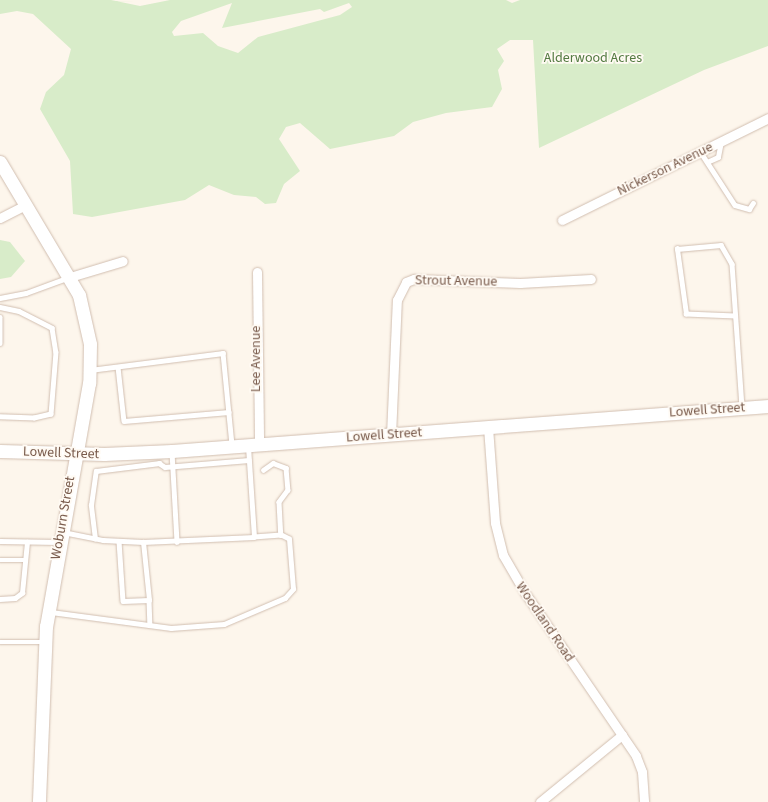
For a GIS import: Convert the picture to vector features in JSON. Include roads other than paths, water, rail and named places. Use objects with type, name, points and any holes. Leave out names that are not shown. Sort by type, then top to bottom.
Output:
[{"type":"main road","name":"Woburn Street","points":[[0,162],[70,278],[86,313],[90,370],[59,537],[44,642],[39,802]]},
{"type":"main road","name":"Lowell Street","points":[[0,451],[158,458],[172,451],[768,406]]},
{"type":"street","name":"Nickerson Avenue","points":[[562,220],[768,118]]},
{"type":"street","points":[[0,218],[25,205]]},
{"type":"street","points":[[70,278],[122,261]]},
{"type":"street","name":"Lee Avenue","points":[[254,445],[257,272]]},
{"type":"street","name":"Strout Avenue","points":[[391,435],[397,300],[404,283],[414,279],[520,283],[592,279]]},
{"type":"street","name":"Woodland Road","points":[[488,427],[495,523],[506,561],[622,735],[640,765],[644,802]]},
{"type":"street","points":[[540,802],[622,735]]},
{"type":"lane","points":[[707,162],[718,157],[721,141]]},
{"type":"lane","points":[[700,151],[735,206],[749,209],[753,203]]},
{"type":"lane","points":[[735,316],[686,314],[681,302],[677,249],[721,245],[732,264],[742,408]]},
{"type":"lane","points":[[0,298],[26,294],[70,278]]},
{"type":"lane","points":[[0,307],[19,311],[52,328],[56,352],[51,414],[34,418],[0,417]]},
{"type":"lane","points":[[0,317],[0,343]]},
{"type":"lane","points":[[90,370],[223,353],[232,447]]},
{"type":"lane","points":[[118,367],[124,421],[229,412]]},
{"type":"lane","points":[[254,445],[249,460],[254,537]]},
{"type":"lane","points":[[172,451],[177,542]]},
{"type":"lane","points":[[95,539],[91,505],[96,471],[158,458],[173,465],[249,460]]},
{"type":"lane","points":[[263,470],[273,463],[286,468],[288,490],[279,502],[281,536]]},
{"type":"lane","points":[[0,541],[27,542],[59,537],[119,541],[177,542],[281,536],[288,538],[291,545],[294,586],[288,597],[210,628],[150,625],[48,611]]},
{"type":"lane","points":[[119,541],[123,601],[149,600]]},
{"type":"lane","points":[[0,599],[15,598],[22,593],[27,542]]},
{"type":"lane","points":[[143,542],[150,625]]},
{"type":"lane","points":[[0,560],[26,560]]},
{"type":"lane","points":[[0,642],[44,642]]},
{"type":"park label","name":"Alderwood Acres","points":[[593,58]]}]
